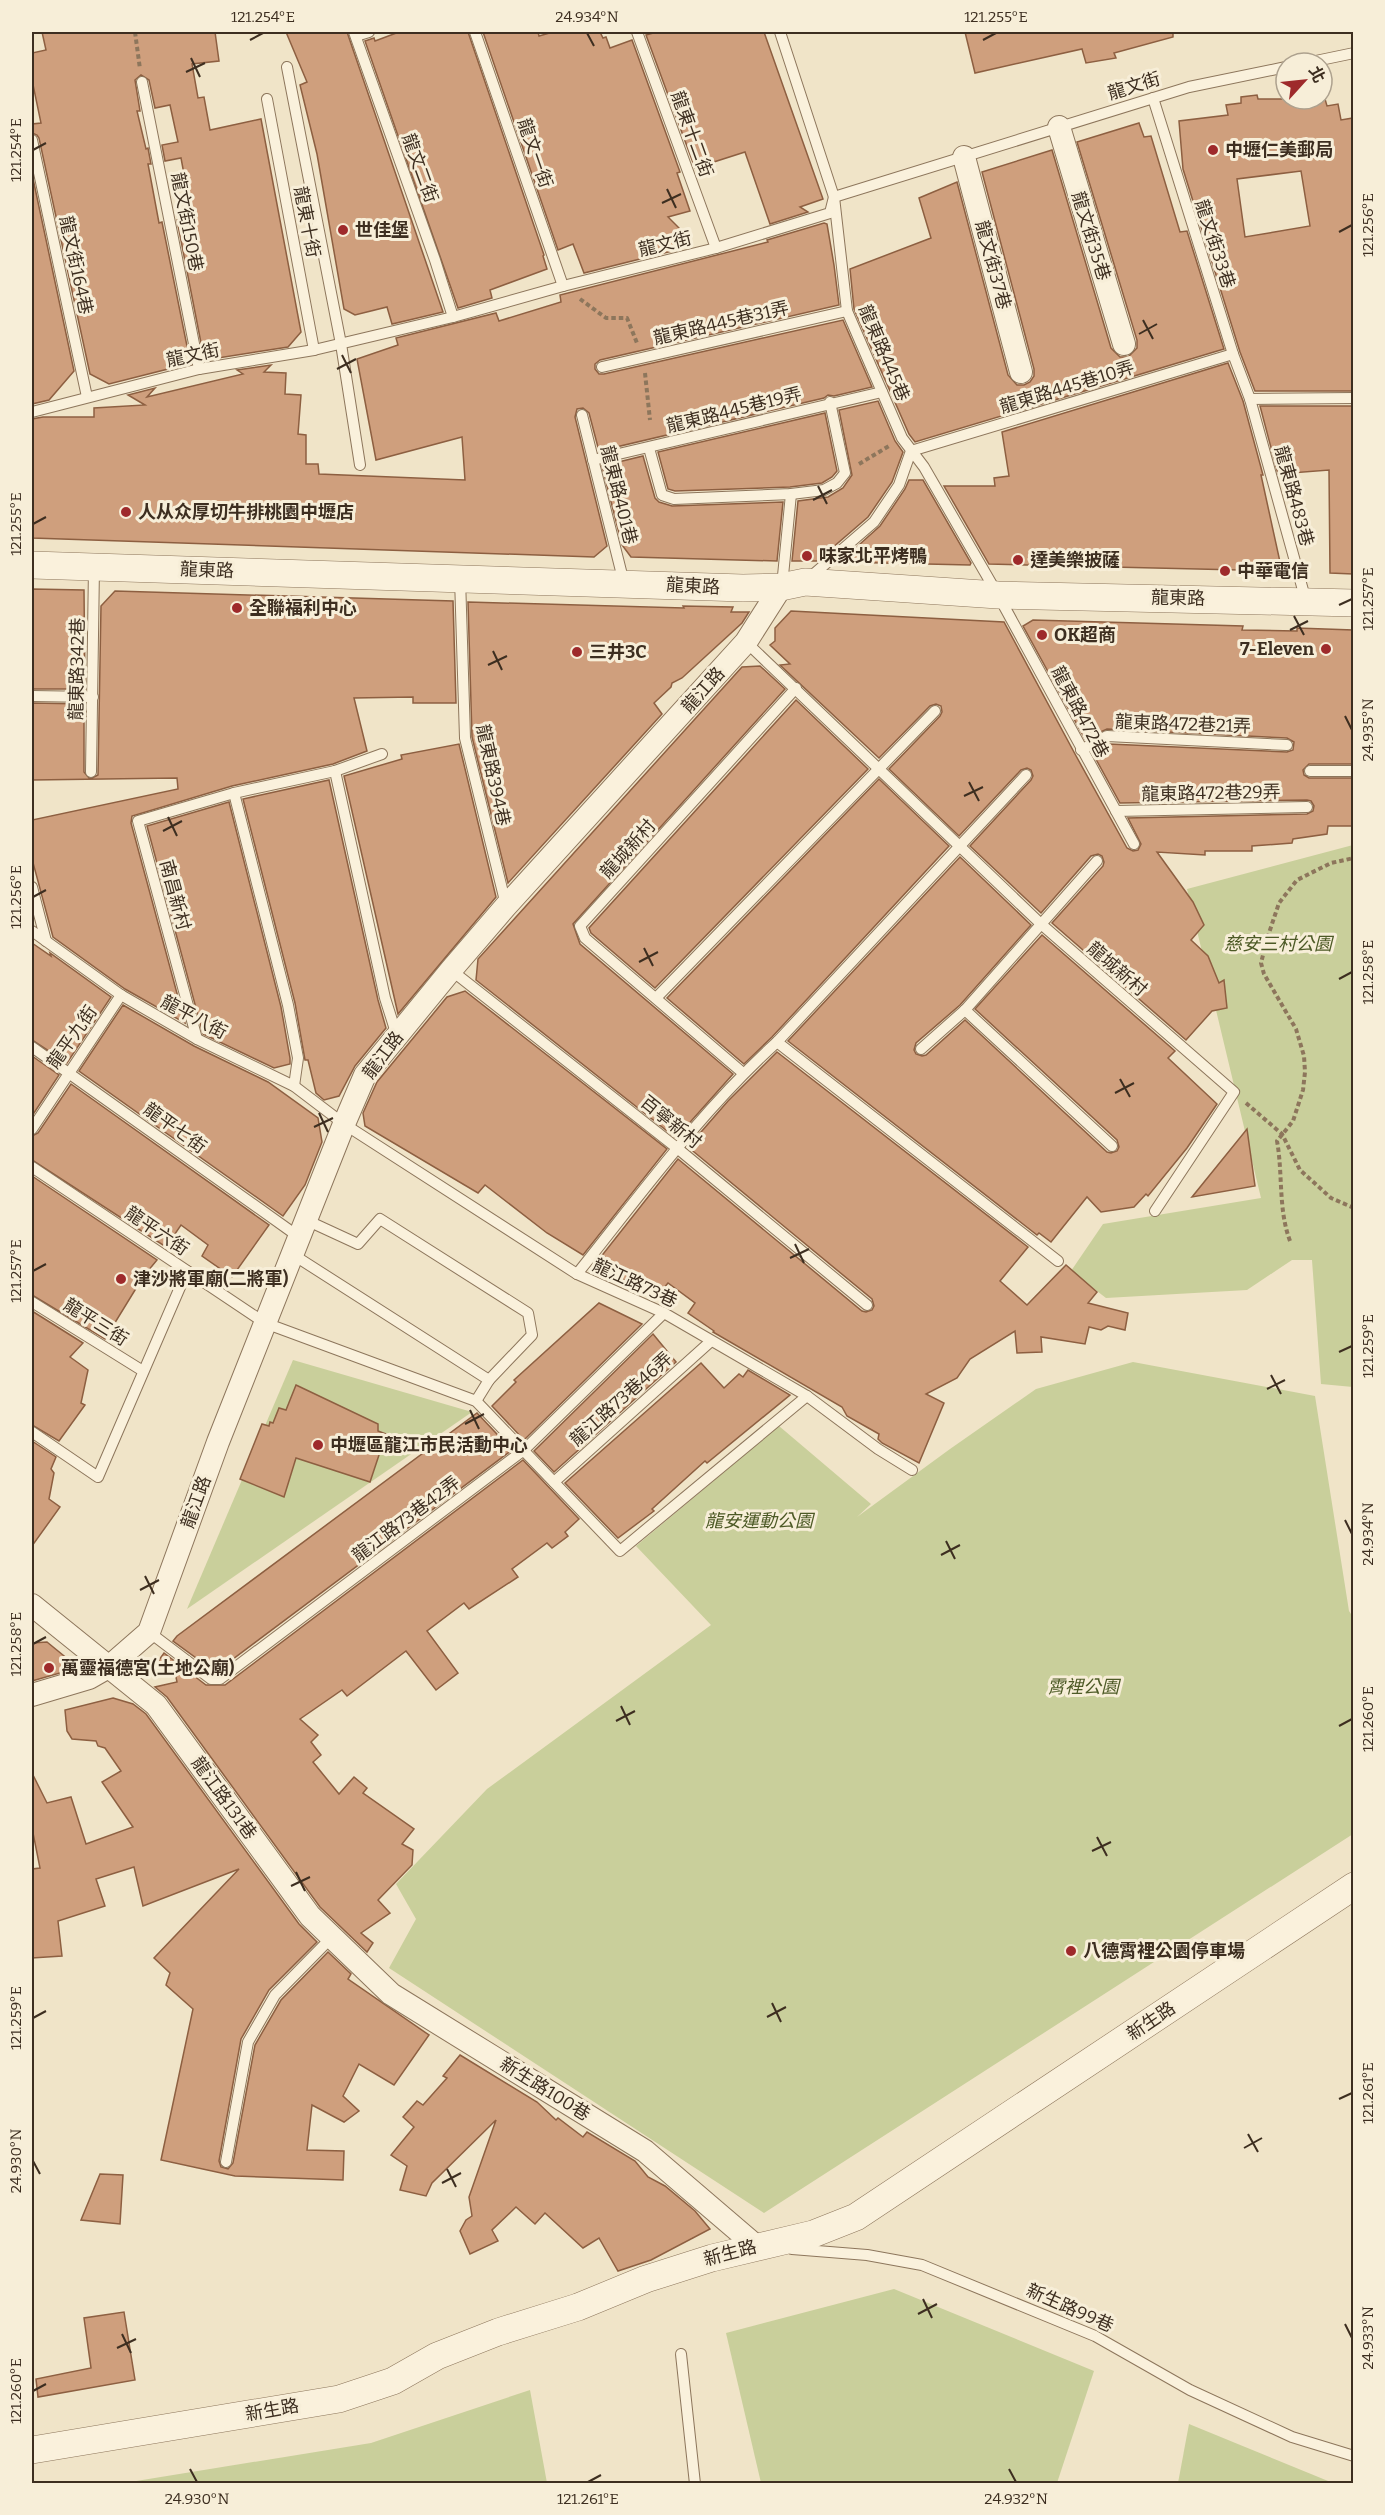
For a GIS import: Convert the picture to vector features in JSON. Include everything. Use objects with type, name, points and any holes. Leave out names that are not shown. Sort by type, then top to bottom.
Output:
[{"type":"street","name":"龍文街35巷","points":[[1059,127],[1124,344]]},
{"type":"street","name":"龍文街37巷","points":[[964,157],[1021,372]]},
{"type":"street","name":"龍東路","points":[[32,565],[742,588],[793,584],[998,594],[1353,603]]},
{"type":"street","name":"龍江路","points":[[32,1695],[89,1678],[110,1666],[149,1632],[218,1442],[365,1075],[506,906],[746,642],[793,584]]},
{"type":"street","name":"龍江路131巷","points":[[32,1605],[156,1705],[310,1916],[332,1938]]},
{"type":"street","name":"新生路","points":[[32,2450],[339,2399],[393,2381],[437,2356],[498,2332],[578,2307],[646,2279],[756,2246],[813,2234],[856,2217],[1353,1886]]},
{"type":"street","name":"新生路100巷","points":[[332,1938],[391,1994],[645,2151],[756,2246]]},
{"type":"lane","points":[[355,34],[369,32]]},
{"type":"lane","name":"龍文一街","points":[[475,32],[563,286]]},
{"type":"lane","name":"龍東十二街","points":[[637,32],[716,248]]},
{"type":"lane","name":"龍東路445巷","points":[[780,32],[834,197],[846,311],[902,438],[924,467],[998,594]]},
{"type":"lane","name":"龍文二街","points":[[355,34],[453,317]]},
{"type":"lane","points":[[1334,58],[1353,54]]},
{"type":"lane","points":[[287,67],[341,344],[360,465]]},
{"type":"lane","name":"龍文街","points":[[32,412],[199,369],[341,344],[716,248],[830,213],[834,197],[1188,87],[1274,69]]},
{"type":"lane","name":"龍文街150巷","points":[[142,82],[199,369]]},
{"type":"lane","name":"龍文街33巷","points":[[1153,98],[1233,354],[1250,399]]},
{"type":"lane","name":"龍東十街","points":[[267,99],[314,350]]},
{"type":"lane","name":"龍文街164巷","points":[[32,140],[87,398]]},
{"type":"lane","name":"龍東路445巷31弄","points":[[602,367],[846,311]]},
{"type":"lane","name":"龍東路445巷10弄","points":[[911,451],[1233,354]]},
{"type":"lane","name":"龍東路445巷19弄","points":[[593,460],[830,402],[882,392]]},
{"type":"lane","points":[[1250,399],[1353,398]]},
{"type":"lane","name":"龍東路483巷","points":[[1250,399],[1306,601]]},
{"type":"lane","points":[[649,448],[662,495],[674,499],[792,494],[824,490],[837,483],[845,473],[830,402]]},
{"type":"lane","name":"龍東路401巷","points":[[582,415],[624,583]]},
{"type":"lane","points":[[793,584],[874,522],[899,485],[911,451]]},
{"type":"lane","points":[[792,494],[793,584]]},
{"type":"lane","name":"龍東路342巷","points":[[91,772],[94,567]]},
{"type":"lane","name":"龍東路394巷","points":[[460,578],[465,738],[506,906]]},
{"type":"lane","name":"龍東路472巷","points":[[998,594],[1134,844]]},
{"type":"lane","name":"龍城新村","points":[[746,642],[1041,924],[1234,1092]]},
{"type":"lane","name":"龍城新村","points":[[656,998],[585,938],[580,926],[796,688]]},
{"type":"lane","points":[[32,696],[93,697]]},
{"type":"lane","points":[[743,1073],[656,998],[935,711]]},
{"type":"lane","name":"龍東路472巷21弄","points":[[1081,750],[1107,736],[1287,745]]},
{"type":"lane","name":"南昌新村","points":[[197,1039],[138,821],[234,793],[335,771],[382,754]]},
{"type":"lane","points":[[335,771],[386,999],[397,1036]]},
{"type":"lane","points":[[1310,771],[1353,771]]},
{"type":"lane","points":[[577,1274],[677,1148],[743,1073],[777,1042],[1026,775]]},
{"type":"lane","points":[[234,793],[288,1005],[297,1058],[294,1086]]},
{"type":"lane","name":"龍東路472巷29弄","points":[[1116,811],[1306,807]]},
{"type":"lane","points":[[921,1049],[965,1010],[1097,861]]},
{"type":"lane","points":[[32,888],[46,941]]},
{"type":"lane","name":"龍平八街","points":[[32,931],[121,995],[197,1039],[294,1086],[344,1124]]},
{"type":"lane","name":"百寧新村","points":[[451,970],[677,1148],[867,1305]]},
{"type":"lane","name":"龍平九街","points":[[32,1129],[121,995]]},
{"type":"lane","points":[[965,1010],[1112,1146]]},
{"type":"lane","points":[[777,1042],[1058,1261]]},
{"type":"lane","name":"龍平七街","points":[[32,1047],[299,1237]]},
{"type":"lane","points":[[1155,1211],[1234,1092]]},
{"type":"lane","name":"龍江路73巷","points":[[344,1124],[577,1274],[664,1313],[710,1342],[807,1396],[878,1449],[912,1470]]},
{"type":"lane","name":"龍平六街","points":[[32,1167],[265,1323],[476,1401]]},
{"type":"lane","points":[[299,1237],[358,1244],[380,1219],[528,1312],[532,1335],[489,1380],[476,1401],[620,1551],[807,1396]]},
{"type":"lane","points":[[299,1237],[489,1380]]},
{"type":"lane","points":[[32,1432],[98,1478],[187,1271]]},
{"type":"lane","name":"龍平三街","points":[[32,1302],[143,1371]]},
{"type":"lane","name":"龍江路73巷42弄","points":[[149,1632],[211,1679],[220,1679],[524,1450],[664,1313]]},
{"type":"lane","name":"龍江路73巷46弄","points":[[554,1482],[710,1342]]},
{"type":"lane","points":[[226,2162],[248,2042],[275,1995],[332,1938]]},
{"type":"lane","name":"新生路99巷","points":[[756,2246],[867,2255],[922,2265],[1095,2336],[1190,2390],[1292,2437],[1353,2456]]},
{"type":"lane","points":[[681,2354],[696,2484]]},
{"type":"path","points":[[135,32],[142,82]]},
{"type":"path","points":[[563,286],[606,318],[627,318],[643,358],[651,420]]},
{"type":"path","points":[[845,473],[902,438]]},
{"type":"path","points":[[1290,1241],[1281,1204],[1282,1181],[1277,1141],[1293,1121],[1303,1090],[1305,1064],[1296,1029],[1264,974],[1261,963],[1278,903],[1297,880],[1331,863],[1353,858]]},
{"type":"path","points":[[1234,1092],[1282,1134],[1300,1170],[1331,1198],[1353,1208]]},
{"type":"green space","name":"慈安三村公園","points":[[1353,845],[1353,1387],[1321,1384],[1312,1260],[1292,1260],[1247,1290],[1106,1298],[1071,1271],[1103,1224],[1261,1198],[1187,889]]},
{"type":"green space","points":[[293,1360],[472,1412],[187,1609]]},
{"type":"green space","name":"霄裡公園","points":[[1133,1362],[1315,1396],[1349,1611],[1353,1617],[1353,1834],[764,2213],[389,1968],[416,1919],[396,1884],[487,1789],[711,1625],[636,1546],[779,1426],[871,1504],[857,1517],[1036,1389]]},
{"type":"green space","points":[[894,2289],[1094,2371],[1057,2483],[761,2483],[726,2333]]},
{"type":"green space","points":[[530,2390],[547,2483],[124,2483],[371,2443]]},
{"type":"green space","points":[[1189,2424],[1333,2483],[1178,2483]]},
{"type":"building","points":[[42,32],[215,32],[219,61],[192,64],[198,98],[204,97],[210,130],[261,119],[301,332],[288,347],[218,358],[202,348],[177,220],[192,217],[181,158],[165,161],[162,145],[178,142],[170,105],[155,108],[149,80],[141,75],[135,80],[140,111],[137,111],[146,149],[148,148],[151,164],[148,164],[159,223],[162,222],[188,351],[172,368],[109,384],[90,374],[39,138],[32,133],[32,124],[41,123],[32,80],[32,53],[46,50]]},
{"type":"building","points":[[286,32],[347,32],[443,312],[392,324],[387,307],[355,315],[344,309],[317,154],[300,85],[307,82]]},
{"type":"building","points":[[399,32],[468,32],[547,269],[490,290],[492,298],[458,308],[365,41],[374,38],[375,41]]},
{"type":"building","points":[[483,32],[538,32],[539,36],[553,32],[600,32],[603,38],[606,37],[610,48],[632,40],[680,172],[677,173],[690,211],[668,217],[685,234],[672,251],[584,273],[573,244],[558,250]]},
{"type":"building","points":[[657,32],[764,32],[823,199],[800,207],[808,212],[770,224],[745,152],[695,168],[646,35]]},
{"type":"building","points":[[965,32],[1173,32],[1173,37],[1114,53],[1116,58],[1086,63],[1082,49],[975,73]]},
{"type":"building","points":[[1257,95],[1258,99],[1274,99],[1274,111],[1334,111],[1334,105],[1338,104],[1341,120],[1353,118],[1353,391],[1255,391],[1240,352],[1183,169],[1179,121],[1228,115],[1226,105],[1241,103],[1241,97]],"holes":[[[1301,171],[1310,226],[1245,237],[1237,179]]]},
{"type":"building","points":[[1139,123],[1144,137],[1151,136],[1180,232],[1187,231],[1224,349],[915,442],[909,434],[854,309],[850,269],[931,238],[919,198],[957,182],[1008,375],[1017,385],[1030,382],[1034,376],[1034,369],[982,172],[1052,150],[1111,348],[1120,357],[1128,357],[1137,348],[1137,340],[1077,142]]},
{"type":"building","points":[[32,174],[74,371],[49,400],[32,404]]},
{"type":"building","points":[[827,224],[839,305],[600,360],[595,364],[595,369],[599,374],[604,374],[843,320],[872,387],[834,396],[828,395],[824,398],[599,451],[589,413],[583,408],[577,409],[575,417],[607,546],[594,557],[32,538],[32,419],[94,417],[94,408],[145,405],[128,395],[155,388],[147,397],[243,374],[237,370],[271,365],[264,372],[286,373],[285,394],[301,395],[298,434],[306,435],[306,464],[318,464],[319,474],[465,480],[462,437],[376,460],[357,359],[398,345],[396,338],[496,313],[499,321],[561,302],[560,295],[768,242],[767,240]]},
{"type":"building","points":[[1228,363],[1243,401],[1263,475],[1261,475],[1282,571],[989,564],[944,486],[995,486],[994,478],[1009,476],[1002,432]]},
{"type":"building","points":[[878,401],[895,441],[903,452],[892,482],[868,517],[817,561],[792,561],[798,501],[828,497],[843,488],[852,475],[839,410]]},
{"type":"building","points":[[1260,406],[1353,406],[1353,574],[1330,573],[1329,470],[1278,474]]},
{"type":"building","points":[[825,413],[837,471],[822,483],[790,487],[675,491],[668,489],[658,452]]},
{"type":"building","points":[[643,456],[655,498],[659,502],[672,506],[783,502],[777,561],[631,557],[622,545],[602,466]]},
{"type":"building","points":[[909,480],[923,480],[971,563],[970,565],[840,562],[880,526]]},
{"type":"building","points":[[32,589],[84,590],[85,689],[32,689]]},
{"type":"building","points":[[115,591],[453,601],[456,703],[413,703],[413,697],[354,698],[367,751],[333,764],[232,786],[132,816],[131,823],[185,1023],[125,989],[53,937],[32,859],[32,820],[178,789],[177,778],[32,780],[32,703],[84,704],[84,772],[90,779],[98,775],[101,606]]},
{"type":"building","points":[[468,602],[684,608],[683,606],[733,607],[731,612],[749,612],[742,623],[682,678],[672,683],[671,687],[654,703],[662,714],[508,883],[472,737]]},
{"type":"building","points":[[791,611],[1004,622],[1127,848],[1133,851],[1138,850],[1141,844],[1128,818],[1307,814],[1313,811],[1314,806],[1311,801],[1307,800],[1120,803],[1092,752],[1109,744],[1287,752],[1293,750],[1294,742],[1287,738],[1107,729],[1085,739],[1023,626],[1033,620],[1243,626],[1242,630],[1297,631],[1297,628],[1353,630],[1353,764],[1309,764],[1303,770],[1304,775],[1309,778],[1353,778],[1353,826],[1328,826],[1327,834],[1293,839],[1292,843],[1252,846],[1252,851],[1205,851],[1205,855],[1157,852],[1193,902],[1204,925],[1191,940],[1208,956],[1219,983],[1224,980],[1227,1008],[1212,1011],[1186,1040],[1052,923],[1103,866],[1102,856],[1098,854],[1091,856],[1041,913],[970,846],[1031,780],[1033,776],[1031,770],[1027,768],[1021,770],[959,836],[889,769],[940,716],[941,706],[936,704],[930,706],[879,758],[780,665],[790,664],[770,645],[775,641],[775,628]]},
{"type":"building","points":[[760,666],[785,689],[573,924],[580,944],[733,1074],[676,1138],[476,980],[478,959],[742,667]]},
{"type":"building","points":[[796,700],[868,769],[655,988],[591,933],[589,928]]},
{"type":"building","points":[[459,744],[496,897],[398,1014],[344,776],[402,759],[401,755]]},
{"type":"building","points":[[879,779],[949,846],[772,1037],[744,1064],[667,998]]},
{"type":"building","points":[[329,780],[386,1028],[355,1066],[339,1096],[324,1100],[316,1093],[308,1060],[305,1060],[295,1003],[243,799]]},
{"type":"building","points":[[229,802],[281,1007],[290,1058],[290,1064],[274,1068],[203,1034],[147,826]]},
{"type":"building","points":[[960,857],[1031,925],[960,1005],[916,1043],[914,1050],[916,1054],[926,1055],[965,1020],[1107,1152],[1117,1151],[1119,1147],[1117,1140],[975,1009],[1042,935],[1175,1051],[1168,1058],[1217,1104],[1187,1148],[1148,1196],[1146,1194],[1134,1207],[1101,1212],[1087,1197],[1051,1242],[1039,1233],[1037,1235],[788,1041]]},
{"type":"building","points":[[32,943],[51,956],[50,953],[111,997],[67,1063],[32,1040]]},
{"type":"building","points":[[465,991],[667,1149],[583,1255],[547,1233],[485,1185],[478,1193],[365,1126],[363,1113],[377,1082],[447,997]]},
{"type":"building","points":[[123,1005],[194,1046],[268,1082],[318,1118],[322,1142],[305,1185],[283,1216],[79,1071]]},
{"type":"building","points":[[777,1052],[1028,1247],[1000,1281],[1027,1305],[1066,1265],[1097,1292],[1088,1303],[1128,1313],[1125,1330],[1108,1326],[1101,1330],[1089,1327],[1085,1344],[1041,1337],[1042,1352],[1017,1353],[1015,1331],[970,1359],[957,1378],[926,1394],[944,1403],[919,1463],[882,1443],[878,1439],[879,1434],[847,1416],[842,1407],[713,1332],[688,1313],[695,1303],[668,1283],[658,1295],[646,1285],[642,1291],[596,1263],[678,1159],[862,1311],[872,1310],[874,1306],[872,1299],[688,1147],[728,1101]]},
{"type":"building","points":[[32,1056],[59,1075],[32,1116]]},
{"type":"building","points":[[71,1084],[269,1225],[232,1277],[202,1256],[208,1245],[181,1225],[166,1247],[32,1160],[32,1136],[38,1133]]},
{"type":"building","points":[[1247,1129],[1255,1186],[1192,1197]]},
{"type":"building","points":[[32,1176],[157,1260],[143,1277],[105,1339],[32,1295]]},
{"type":"building","points":[[599,1303],[642,1324],[524,1440],[492,1406],[516,1382],[514,1380]]},
{"type":"building","points":[[32,1311],[83,1343],[70,1357],[88,1370],[81,1403],[85,1405],[59,1441],[32,1425]]},
{"type":"building","points":[[653,1334],[676,1362],[554,1472],[534,1451]]},
{"type":"building","points":[[701,1363],[724,1388],[739,1374],[743,1377],[748,1370],[790,1395],[707,1463],[705,1461],[652,1509],[654,1511],[618,1538],[565,1483]]},
{"type":"building","name":"中壢區龍江市民活動中心","points":[[296,1385],[378,1424],[378,1431],[386,1434],[370,1482],[296,1458],[284,1497],[240,1479],[262,1424],[269,1426],[270,1422],[273,1423],[279,1408],[286,1410]]},
{"type":"building","points":[[477,1413],[512,1450],[217,1671],[173,1641],[177,1636]]},
{"type":"building","points":[[32,1441],[56,1457],[51,1469],[54,1473],[49,1499],[60,1507],[32,1546]]},
{"type":"building","points":[[523,1460],[579,1519],[565,1532],[568,1536],[552,1548],[547,1543],[512,1569],[518,1577],[469,1609],[464,1603],[427,1631],[458,1673],[436,1690],[406,1651],[347,1696],[342,1690],[300,1719],[318,1735],[311,1742],[321,1755],[313,1762],[339,1794],[354,1777],[367,1788],[363,1793],[414,1829],[402,1844],[413,1850],[412,1865],[378,1900],[390,1913],[361,1933],[373,1943],[367,1952],[320,1907],[167,1697],[155,1687],[177,1682],[173,1662],[156,1664],[164,1653],[206,1685],[225,1685]]},
{"type":"building","name":"萬靈福德宮(土地公廟)","points":[[47,1642],[69,1660],[67,1671],[32,1681],[32,1643]]},
{"type":"building","points":[[113,1698],[133,1704],[146,1714],[299,1924],[317,1942],[269,1990],[241,2039],[219,2161],[221,2167],[228,2169],[233,2163],[255,2045],[281,2000],[328,1952],[351,1974],[348,1979],[429,2035],[394,2085],[359,2064],[343,2096],[359,2111],[344,2122],[312,2105],[307,2150],[344,2151],[343,2180],[235,2176],[161,2160],[193,2009],[166,1985],[170,1973],[154,1958],[239,1869],[143,1906],[134,1867],[96,1879],[105,1906],[58,1921],[62,1956],[32,1958],[32,1869],[40,1868],[32,1828],[32,1773],[47,1803],[71,1797],[86,1844],[133,1827],[102,1782],[121,1771],[105,1748],[98,1746],[96,1741],[72,1739],[67,1731],[65,1710]]},
{"type":"building","points":[[460,2055],[537,2102],[556,2120],[558,2118],[583,2137],[587,2132],[635,2161],[648,2177],[665,2186],[695,2211],[710,2229],[651,2260],[618,2271],[599,2238],[583,2248],[545,2213],[535,2224],[516,2207],[492,2230],[498,2241],[470,2254],[460,2231],[466,2220],[472,2216],[469,2197],[496,2120],[432,2183],[426,2196],[400,2190],[407,2166],[391,2155],[414,2127],[403,2117],[417,2101],[423,2105],[447,2078],[443,2076]]},
{"type":"building","points":[[100,2174],[123,2175],[120,2224],[81,2220]]},
{"type":"building","points":[[124,2312],[135,2380],[38,2397],[36,2379],[91,2368],[84,2318]]},
{"type":"place","name":"中壢仁美郵局","points":[[1213,150]]},
{"type":"place","name":"世佳堡","points":[[343,230]]},
{"type":"place","name":"人从众厚切牛排桃園中壢店","points":[[126,512]]},
{"type":"place","name":"味家北平烤鴨","points":[[807,556]]},
{"type":"place","name":"達美樂披薩","points":[[1018,560]]},
{"type":"place","name":"中華電信","points":[[1225,571]]},
{"type":"place","name":"全聯福利中心","points":[[237,608]]},
{"type":"place","name":"OK超商","points":[[1042,635]]},
{"type":"place","name":"7-Eleven","points":[[1326,649]]},
{"type":"place","name":"三井3C","points":[[577,652]]},
{"type":"place","name":"津沙將軍廟(二將軍)","points":[[121,1279]]},
{"type":"place","name":"中壢區龍江市民活動中心","points":[[318,1445]]},
{"type":"place","name":"萬靈福德宮(土地公廟)","points":[[49,1668]]},
{"type":"place","name":"八德霄裡公園停車場","points":[[1071,1951]]},
{"type":"park label","name":"龍安運動公園","points":[[759,1521]]}]
